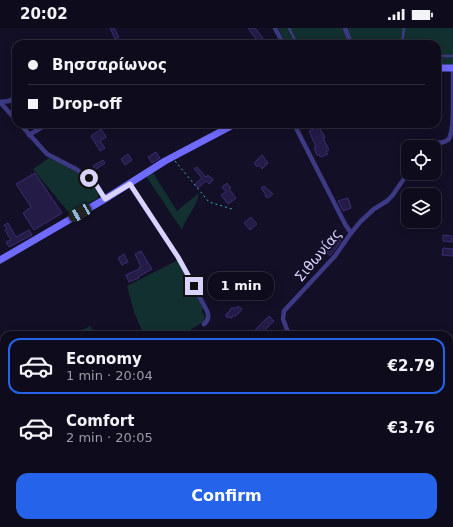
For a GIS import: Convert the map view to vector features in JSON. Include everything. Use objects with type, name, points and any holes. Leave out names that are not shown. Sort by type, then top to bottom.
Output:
[{"type":"street","points":[[274,28],[281,40]]},
{"type":"street","points":[[345,28],[350,40]]},
{"type":"street","points":[[441,68],[453,68],[452,131],[450,138],[441,142]]},
{"type":"street","points":[[0,102],[9,101],[12,99]]},
{"type":"street","points":[[0,102],[12,116]]},
{"type":"street","points":[[23,128],[47,154],[76,169],[95,183],[105,199]]},
{"type":"street","points":[[29,135],[41,128]]},
{"type":"street","points":[[0,260],[172,158],[228,128]]},
{"type":"street","name":"Σιθωνίας","points":[[288,331],[283,319],[284,311],[335,256],[351,233],[296,128]]},
{"type":"street","points":[[351,233],[361,221],[392,196],[403,180]]},
{"type":"street","points":[[130,184],[178,257],[208,312],[208,320],[204,324]]},
{"type":"lane","points":[[289,28],[295,40]]},
{"type":"lane","points":[[402,40],[404,28]]},
{"type":"lane","points":[[441,56],[453,56]]},
{"type":"path","points":[[172,158],[209,202],[232,209]]},
{"type":"green space","points":[[278,28],[453,28],[453,65],[441,65],[441,40],[284,40]]},
{"type":"green space","points":[[49,158],[63,164],[88,180],[95,186],[98,192],[98,198],[70,214],[33,169]]},
{"type":"green space","points":[[153,173],[177,211],[199,193],[196,203],[182,230],[146,176]]},
{"type":"green space","points":[[178,260],[204,306],[202,311],[205,317],[203,322],[188,331],[142,331],[134,312],[127,286]]},
{"type":"green space","points":[[90,326],[93,331],[80,331]]},
{"type":"building","points":[[110,28],[114,28],[119,37],[115,39]]},
{"type":"building","points":[[248,28],[255,28],[263,38],[257,40]]},
{"type":"building","points":[[320,128],[329,150],[326,152],[328,154],[321,157],[317,155],[314,148],[316,147],[309,131]]},
{"type":"building","points":[[101,129],[106,137],[100,141],[105,148],[100,151],[91,136]]},
{"type":"building","points":[[156,152],[160,158],[152,163],[148,157]]},
{"type":"building","points":[[128,154],[132,160],[125,165],[121,159]]},
{"type":"building","points":[[262,155],[268,163],[262,169],[259,165],[257,167],[254,163]]},
{"type":"building","points":[[103,160],[105,163],[95,170],[93,166]]},
{"type":"building","points":[[197,167],[206,177],[208,175],[213,180],[209,184],[206,181],[198,188],[195,184],[202,178],[194,169]]},
{"type":"building","points":[[35,173],[62,213],[34,230],[23,213],[31,207],[16,184]]},
{"type":"building","points":[[227,183],[231,188],[229,189],[236,198],[228,204],[221,195],[226,192],[222,187]]},
{"type":"building","points":[[264,186],[273,194],[268,198],[265,196],[266,195],[261,188]]},
{"type":"building","points":[[348,198],[351,208],[343,211],[338,201]]},
{"type":"building","points":[[251,217],[257,224],[250,230],[244,223]]},
{"type":"building","points":[[8,223],[16,237],[29,230],[32,235],[9,247],[6,242],[11,240],[5,230],[7,229],[4,225]]},
{"type":"building","points":[[443,235],[452,236],[452,242],[443,241]]},
{"type":"building","points":[[339,238],[341,241],[330,256],[325,250],[328,247],[326,245],[330,241],[332,244]]},
{"type":"building","points":[[443,248],[453,249],[453,256],[442,255]]},
{"type":"building","points":[[141,251],[152,269],[138,277],[139,278],[129,282],[126,275],[141,267],[135,254]]},
{"type":"building","points":[[124,254],[128,262],[122,265],[118,258]]},
{"type":"building","points":[[238,306],[242,309],[238,314],[232,316],[232,318],[226,317],[226,314],[231,308],[237,308]]},
{"type":"building","points":[[269,316],[274,321],[264,331],[254,331]]},
{"type":"route","points":[[89,178],[95,183],[105,199],[130,184],[178,257],[194,286]]}]
